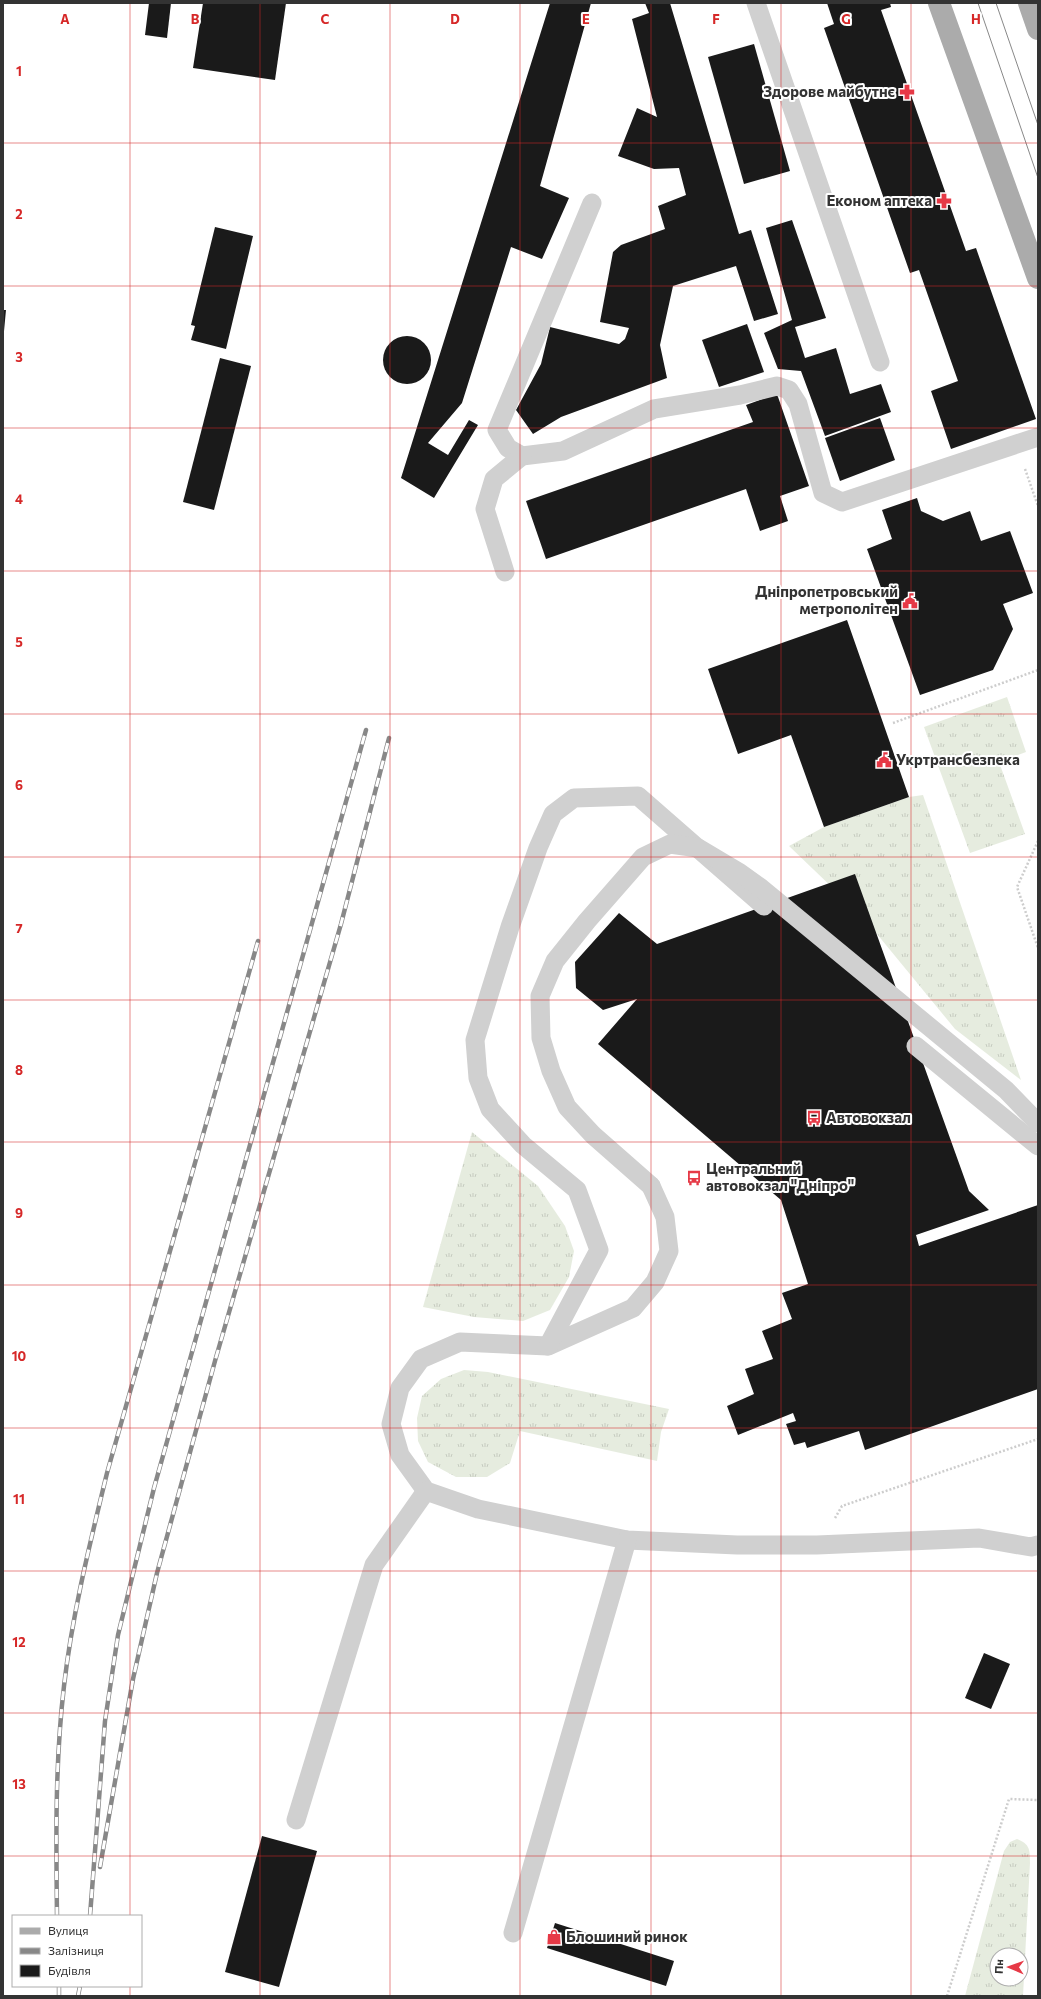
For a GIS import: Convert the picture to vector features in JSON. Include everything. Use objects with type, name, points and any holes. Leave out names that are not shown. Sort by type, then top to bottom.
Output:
[{"type":"main road","points":[[939,3],[1038,278]]},
{"type":"lane","points":[[756,3],[880,362]]},
{"type":"lane","points":[[522,456],[508,448],[497,430],[592,203]]},
{"type":"lane","points":[[505,572],[485,509],[494,479],[522,456],[563,451],[654,410],[740,396],[777,386],[789,390],[798,404],[823,493],[842,502],[1038,437]]},
{"type":"lane","points":[[548,1346],[599,1250],[577,1190],[523,1144],[490,1109],[478,1078],[475,1040],[510,927],[538,848],[553,814],[574,798],[638,796],[764,906]]},
{"type":"lane","points":[[1036,1548],[979,1538],[817,1545],[737,1545],[627,1540],[478,1509],[426,1491],[400,1455],[391,1424],[400,1388],[421,1359],[460,1342],[548,1346],[633,1308],[656,1282],[669,1251],[665,1217],[651,1186],[593,1135],[567,1107],[551,1071],[541,1038],[540,996],[555,961],[587,921],[643,857],[670,844],[698,848],[740,873],[761,888],[1006,1090],[1038,1123]]},
{"type":"lane","points":[[916,1046],[1038,1146]]},
{"type":"lane","points":[[296,1820],[374,1565],[426,1491]]},
{"type":"lane","points":[[513,1933],[627,1540]]},
{"type":"path","points":[[1016,445],[1038,506]]},
{"type":"path","points":[[893,723],[1038,670]]},
{"type":"path","points":[[1038,841],[1017,887],[1038,948]]},
{"type":"path","points":[[817,1545],[842,1506],[1038,1439]]},
{"type":"path","points":[[947,1996],[1009,1799],[1038,1800]]},
{"type":"green space","points":[[1007,697],[1026,752],[999,762],[1025,834],[970,853],[924,727]]},
{"type":"green space","points":[[923,795],[1021,1080],[955,1029],[863,917],[789,846],[824,827],[909,797]]},
{"type":"green space","points":[[472,1132],[538,1186],[565,1226],[574,1251],[569,1277],[550,1310],[523,1321],[474,1317],[423,1307]]},
{"type":"green space","points":[[464,1370],[488,1372],[669,1409],[661,1432],[657,1461],[520,1431],[510,1463],[487,1477],[456,1477],[428,1462],[418,1441],[417,1418],[422,1396],[441,1379]]},
{"type":"green space","points":[[1017,1839],[1027,1845],[1030,1854],[1026,1947],[989,1947],[989,1987],[1023,1987],[1023,1996],[965,1996],[1004,1851],[1010,1842]]},
{"type":"building","points":[[149,3],[171,3],[167,38],[145,35]]},
{"type":"building","points":[[203,3],[286,3],[275,80],[193,68]]},
{"type":"building","points":[[550,3],[591,3],[540,186],[569,198],[542,259],[511,247],[462,403],[428,443],[448,455],[469,420],[478,425],[434,498],[401,478]]},
{"type":"building","points":[[645,3],[670,3],[739,234],[751,230],[778,314],[754,321],[736,266],[673,286],[660,345],[667,378],[561,417],[533,434],[516,410],[541,364],[550,327],[619,344],[625,339],[629,328],[600,322],[613,252],[621,245],[665,229],[658,206],[686,195],[679,168],[654,169],[618,156],[637,108],[657,117],[632,19],[649,13]]},
{"type":"building","points":[[827,3],[890,3],[891,7],[881,10],[966,251],[976,248],[1036,419],[951,449],[931,391],[958,381],[919,270],[910,273],[824,28],[834,24]]},
{"type":"building","points":[[754,44],[790,171],[744,184],[708,57]]},
{"type":"building","points":[[792,220],[826,318],[795,327],[805,358],[836,348],[850,394],[881,384],[891,412],[825,436],[801,371],[778,369],[764,333],[792,320],[766,228]]},
{"type":"building","points":[[215,227],[253,236],[226,349],[191,340],[195,326],[191,325]]},
{"type":"building","points":[[3,310],[6,310],[4,331],[3,331]]},
{"type":"building","points":[[747,324],[764,372],[719,387],[702,340]]},
{"type":"building","points":[[407,336],[416,338],[424,343],[429,351],[431,360],[429,369],[424,377],[416,382],[407,384],[398,382],[390,377],[385,369],[383,360],[385,351],[390,343],[398,338]]},
{"type":"building","points":[[220,358],[251,366],[214,510],[183,502]]},
{"type":"building","points":[[777,394],[809,486],[780,496],[788,521],[760,531],[746,489],[546,559],[526,501],[753,422],[746,405]]},
{"type":"building","points":[[880,418],[895,460],[840,481],[825,438]]},
{"type":"building","points":[[917,498],[921,511],[943,521],[970,511],[981,541],[1010,531],[1033,593],[1003,604],[1013,629],[993,670],[920,695],[867,549],[892,539],[882,510]]},
{"type":"building","points":[[847,620],[909,797],[824,827],[791,735],[738,754],[708,669]]},
{"type":"building","name":"Автовокзал","points":[[855,874],[969,1191],[989,1210],[916,1235],[919,1246],[1038,1205],[1038,1389],[865,1450],[859,1431],[807,1448],[805,1442],[794,1445],[786,1424],[796,1421],[793,1413],[738,1435],[727,1406],[754,1394],[745,1369],[773,1359],[762,1331],[792,1319],[782,1293],[808,1284],[781,1200],[598,1044],[637,999],[603,1010],[576,988],[575,962],[619,913],[657,944]]},
{"type":"building","points":[[984,1653],[1010,1664],[991,1709],[965,1698]]},
{"type":"building","points":[[262,1836],[317,1851],[279,1987],[225,1972]]},
{"type":"building","points":[[555,1923],[674,1961],[666,1986],[547,1948]]},
{"type":"tram line","points":[[978,3],[1038,178]]},
{"type":"tram line","points":[[996,3],[1038,125]]},
{"type":"railway","points":[[90,1915],[105,1721],[118,1635],[154,1488],[366,730]]},
{"type":"railway","points":[[100,1867],[133,1679],[157,1573],[215,1361],[341,924],[389,738]]},
{"type":"railway","points":[[57,1915],[57,1801],[61,1715],[67,1659],[82,1579],[107,1473],[258,941]]},
{"type":"railway","points":[[59,1987],[59,1996]]},
{"type":"railway","points":[[78,1996],[80,1987]]},
{"type":"place","name":"Здорове майбутнє","points":[[907,92]]},
{"type":"place","name":"Економ аптека","points":[[944,201]]},
{"type":"place","name":"Дніпропетровський метрополітен","points":[[910,601]]},
{"type":"place","name":"Укртрансбезпека","points":[[884,760]]},
{"type":"place","name":"Автовокзал","points":[[814,1118]]},
{"type":"place","name":"Центральний автовокзал \"Дніпро\"","points":[[694,1178]]},
{"type":"place","name":"Блошиний ринок","points":[[554,1937]]}]
